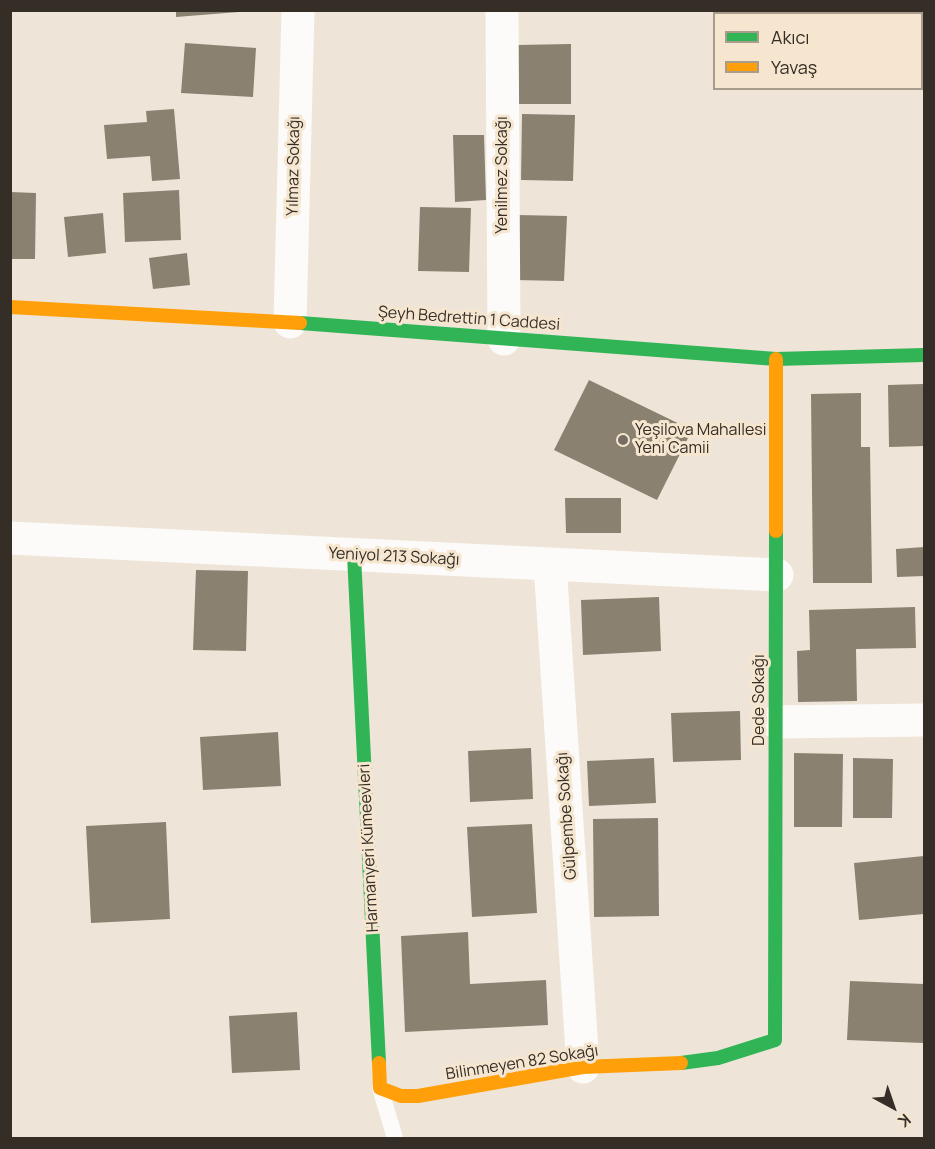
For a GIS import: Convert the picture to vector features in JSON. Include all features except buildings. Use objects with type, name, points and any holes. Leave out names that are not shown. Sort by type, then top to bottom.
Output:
[{"type":"street","name":"Yılmaz Sokağı","points":[[290,322],[298,10]]},
{"type":"street","name":"Yenilmez Sokağı","points":[[502,10],[504,339]]},
{"type":"street","name":"Şeyh Bedrettin 1 Caddesi","points":[[10,307],[290,322],[776,359],[924,355]]},
{"type":"street","name":"Dede Sokağı","points":[[775,1040],[776,359]]},
{"type":"street","name":"Yeniyol 213 Sokağı","points":[[10,538],[777,575]]},
{"type":"street","name":"Harmanyeri Kümeevleri","points":[[354,555],[380,1088]]},
{"type":"street","name":"Gülpembe Sokağı","points":[[550,564],[583,1067]]},
{"type":"street","points":[[776,722],[924,720]]},
{"type":"street","name":"Bilinmeyen 82 Sokağı","points":[[380,1088],[401,1096],[418,1096],[583,1067],[678,1064],[718,1058],[775,1040]]},
{"type":"lane","name":"Harmanyeri Kümeevleri","points":[[380,1088],[395,1138]]},
{"type":"traffic: fast","points":[[300,323],[776,359],[924,355]]},
{"type":"traffic: fast","points":[[681,1063],[718,1058],[775,1040],[776,531]]},
{"type":"traffic: fast","points":[[354,555],[379,1063]]},
{"type":"traffic: slow","points":[[10,307],[300,323]]},
{"type":"traffic: slow","points":[[776,359],[776,531]]},
{"type":"traffic: slow","points":[[379,1063],[380,1088],[401,1096],[418,1096],[583,1067],[681,1063]]},
{"type":"place","name":"Yeşilova Mahallesi Yeni Camii","points":[[623,440]]}]
